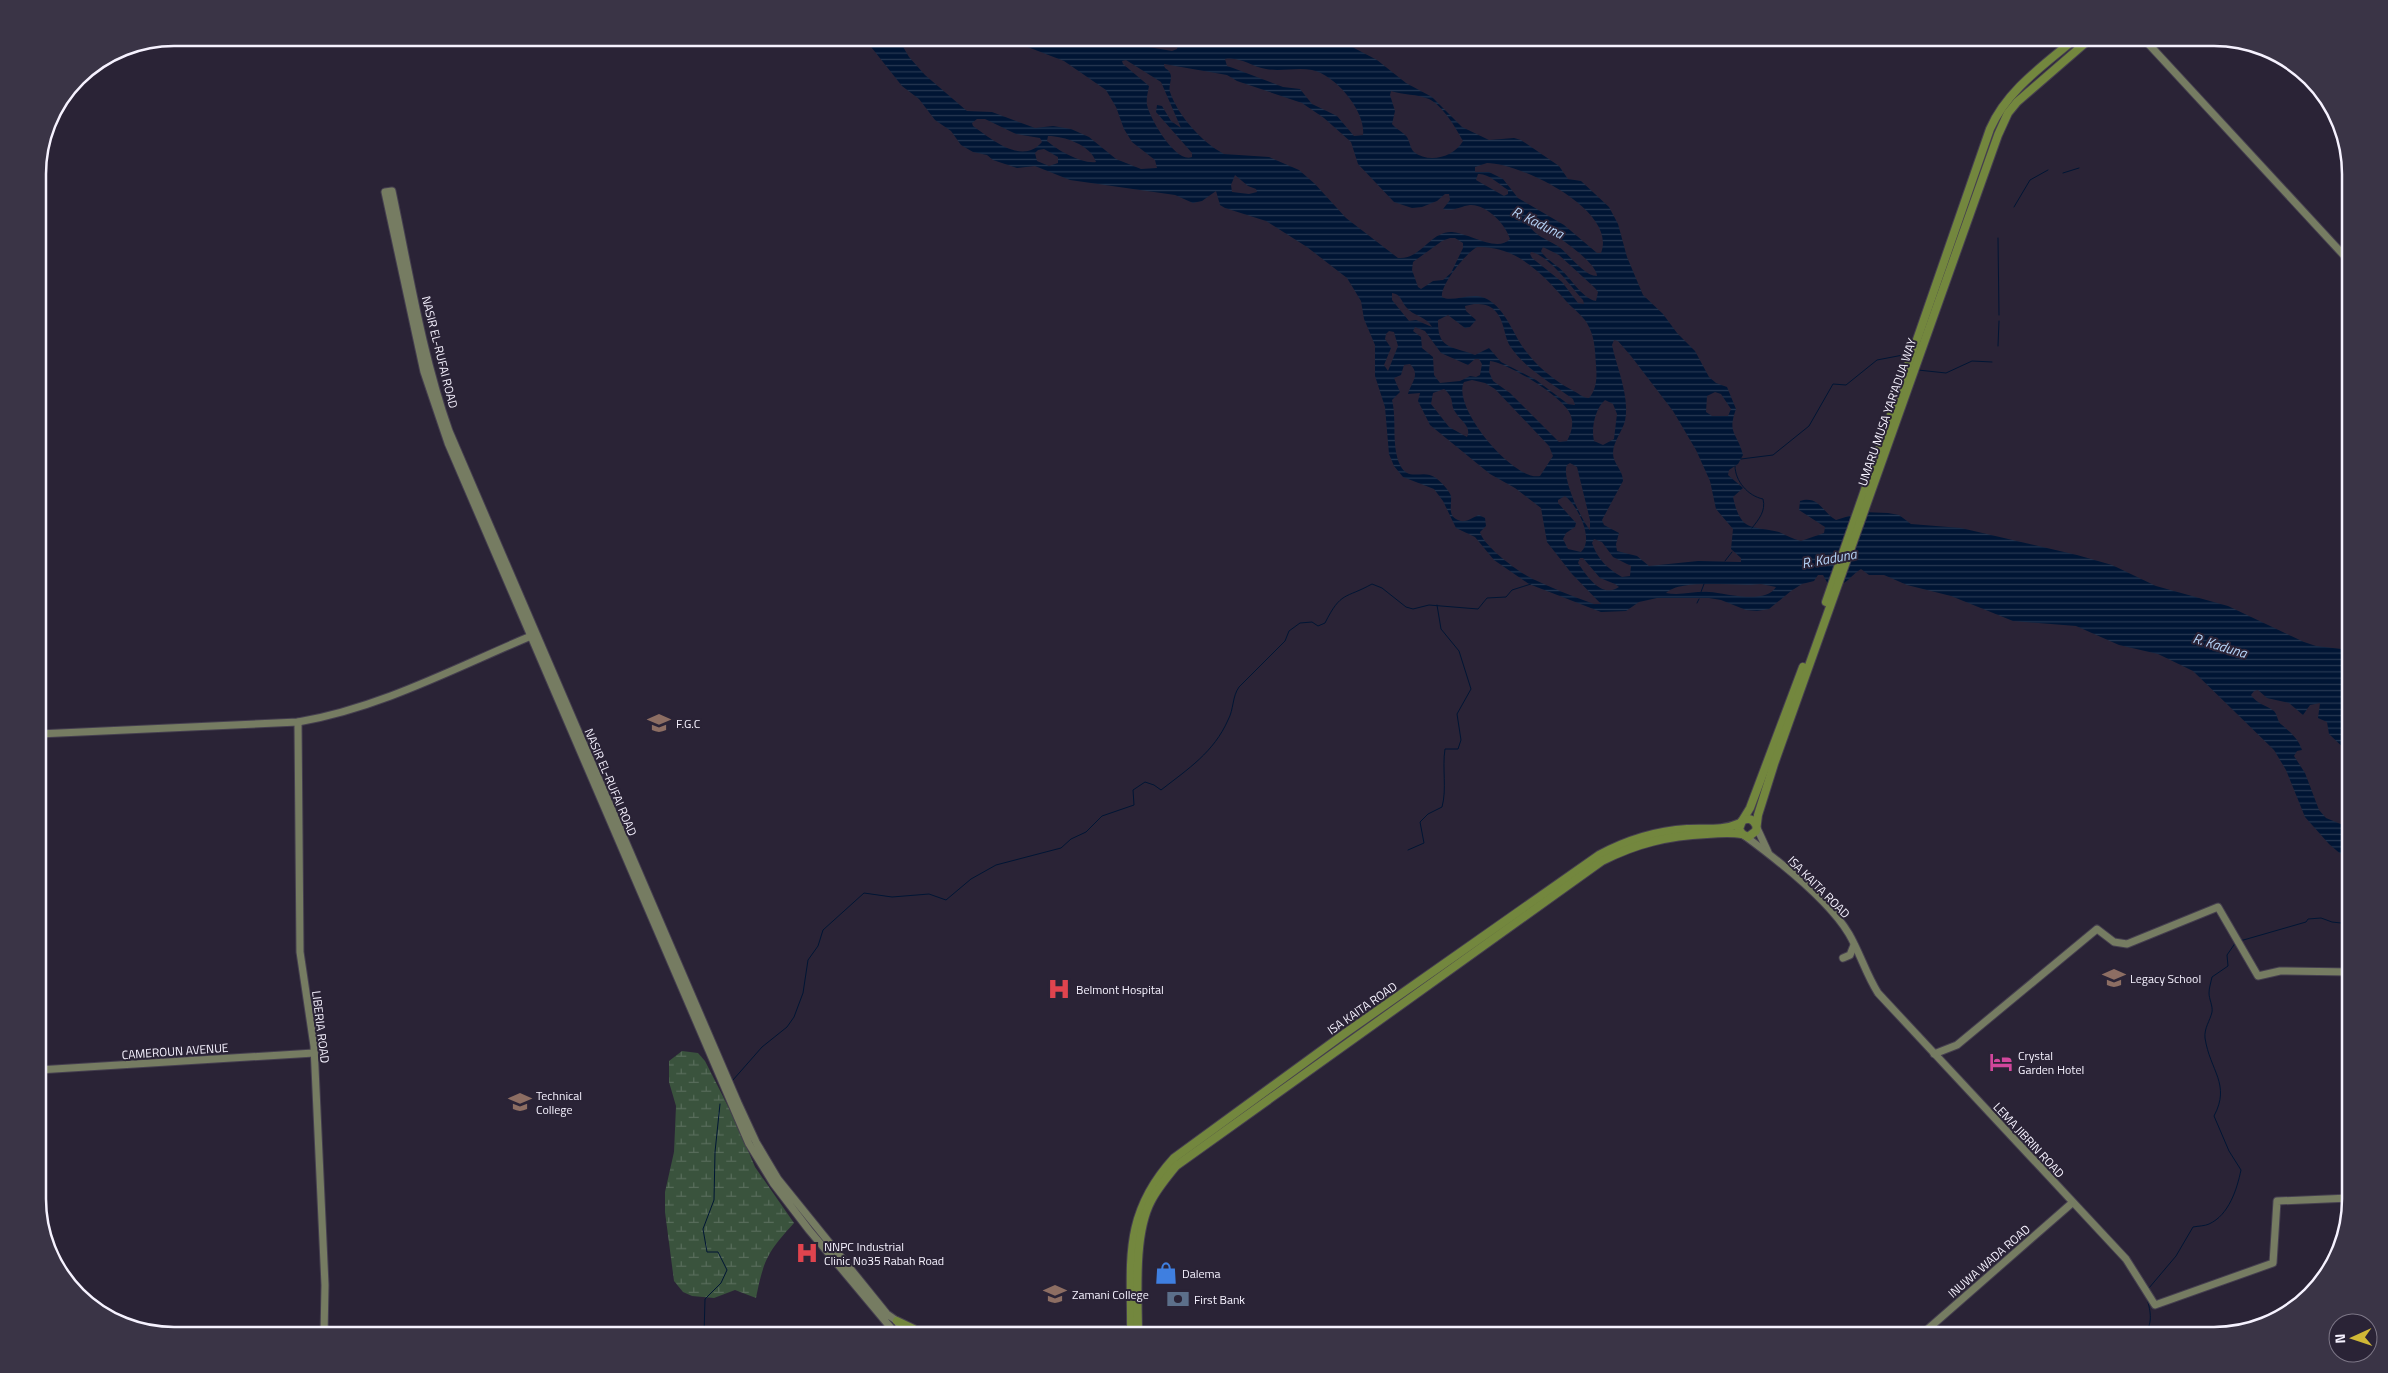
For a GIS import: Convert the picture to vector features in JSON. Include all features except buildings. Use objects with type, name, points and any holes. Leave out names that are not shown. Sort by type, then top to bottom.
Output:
[{"type":"main road","name":"UMARU MUSA YAR'ADUA WAY","points":[[1757,827],[1774,764],[1812,649],[1996,116],[2010,96],[2067,46]]},
{"type":"main road","name":"UMARU MUSA YAR'ADUA WAY","points":[[1870,485],[2003,123],[2018,102],[2081,46]]},
{"type":"main road","name":"UMARU MUSA YAR'ADUA WAY","points":[[1741,822],[1750,808],[1812,649]]},
{"type":"main road","points":[[1750,819],[1757,827],[1753,835],[1744,835],[1739,829],[1741,822],[1750,819]]},
{"type":"main road","name":"ISA KAITA ROAD","points":[[1135,1327],[1137,1272],[1144,1220],[1150,1201],[1176,1166],[1573,876],[1599,855],[1634,838],[1666,831],[1723,828],[1741,822]]},
{"type":"main road","name":"ISA KAITA ROAD","points":[[1134,1327],[1131,1279],[1137,1218],[1144,1198],[1159,1174],[1174,1158],[1344,1034],[1573,876],[1620,852],[1649,841],[1688,835],[1744,835]]},
{"type":"main road","points":[[1125,1327],[1132,1319]]},
{"type":"main road","points":[[897,1321],[910,1327]]},
{"type":"street","points":[[2152,46],[2341,252]]},
{"type":"street","points":[[2153,46],[2341,247]]},
{"type":"street","points":[[392,191],[385,192],[407,276]]},
{"type":"street","name":"NASIR EL-RUFAI ROAD","points":[[407,276],[420,355],[437,415],[479,508],[761,1165],[809,1230],[889,1327]]},
{"type":"street","name":"NASIR EL-RUFAI ROAD","points":[[407,276],[435,390],[450,431],[531,636],[568,715]]},
{"type":"street","points":[[47,734],[298,722],[328,717],[377,701],[531,636]]},
{"type":"street","name":"LIBERIA ROAD","points":[[298,722],[300,952],[314,1052],[326,1285],[324,1327]]},
{"type":"street","name":"ISA KAITA ROAD","points":[[1757,827],[1770,854]]},
{"type":"street","name":"ISA KAITA ROAD","points":[[1744,835],[1770,854],[1839,918],[1854,945],[1869,980],[1896,1014]]},
{"type":"street","points":[[1934,1054],[1957,1045],[2097,929],[2114,942],[2127,944],[2218,907],[2258,976],[2280,972],[2342,972]]},
{"type":"street","points":[[1842,958],[1850,955],[1854,945]]},
{"type":"street","name":"LEMA JIBRIN ROAD","points":[[1896,1014],[2126,1259],[2150,1294],[2155,1305],[2273,1263],[2277,1201],[2342,1198]]},
{"type":"street","name":"CAMEROUN AVENUE","points":[[47,1069],[314,1052]]},
{"type":"street","name":"NASIR EL-RUFAI ROAD","points":[[713,1052],[756,1142],[778,1179],[887,1314],[897,1321],[900,1327]]},
{"type":"street","name":"INUWA WADA ROAD","points":[[1931,1327],[2072,1203]]},
{"type":"green space","points":[[682,1051],[698,1053],[705,1061],[737,1124],[755,1167],[794,1223],[768,1257],[764,1265],[756,1298],[735,1290],[714,1298],[692,1296],[683,1292],[674,1281],[665,1212],[665,1192],[674,1152],[676,1106],[669,1082],[669,1061]]},
{"type":"water","name":"R. Kaduna","points":[[870,46],[903,46],[909,57],[925,75],[967,111],[992,112],[1035,128],[1053,126],[1071,129],[1089,137],[1116,159],[1141,169],[1157,168],[1155,160],[1132,142],[1106,90],[1064,61],[1025,46],[1143,46],[1172,51],[1177,49],[1178,46],[1350,46],[1377,60],[1406,83],[1432,97],[1462,127],[1489,140],[1514,138],[1521,140],[1559,166],[1568,179],[1581,181],[1609,207],[1618,224],[1627,257],[1643,295],[1663,314],[1677,333],[1695,351],[1709,377],[1716,383],[1727,387],[1736,409],[1732,424],[1734,433],[1743,455],[1738,464],[1729,470],[1728,475],[1743,488],[1733,497],[1740,517],[1748,525],[1779,532],[1801,541],[1824,533],[1825,527],[1799,510],[1800,501],[1806,500],[1812,500],[1836,520],[1862,512],[1899,515],[1911,524],[1961,528],[2112,565],[2156,586],[2228,606],[2304,642],[2316,646],[2341,649],[2342,746],[2329,734],[2327,722],[2318,718],[2320,703],[2310,705],[2303,715],[2289,703],[2267,698],[2258,690],[2254,691],[2251,695],[2274,711],[2280,724],[2298,742],[2302,750],[2297,751],[2294,756],[2305,773],[2319,810],[2326,818],[2342,824],[2342,855],[2329,844],[2305,817],[2286,770],[2274,750],[2193,671],[2158,654],[2119,645],[2076,626],[2013,621],[1951,596],[1907,585],[1884,575],[1869,575],[1861,569],[1844,583],[1835,585],[1828,584],[1823,575],[1818,575],[1814,581],[1802,584],[1769,609],[1757,611],[1746,610],[1721,600],[1709,598],[1657,598],[1639,602],[1626,611],[1601,612],[1529,584],[1494,560],[1475,537],[1456,528],[1443,501],[1434,489],[1403,477],[1394,466],[1389,454],[1385,407],[1375,376],[1375,345],[1364,319],[1361,301],[1347,278],[1307,247],[1266,221],[1220,205],[1216,191],[1202,201],[1193,203],[1175,195],[1070,180],[1035,166],[1017,168],[993,160],[987,155],[973,152],[961,145],[951,131],[935,120],[919,99],[902,86]],"holes":[[[1230,58],[1266,69],[1306,69],[1321,73],[1331,79],[1355,106],[1363,126],[1363,135],[1354,136],[1337,116],[1312,104],[1300,89],[1283,87],[1227,66],[1225,59]],[[1126,60],[1161,82],[1181,128],[1171,121],[1162,106],[1157,105],[1156,112],[1192,153],[1192,157],[1179,154],[1158,129],[1147,105],[1149,86],[1123,64],[1122,61]],[[1164,64],[1227,75],[1237,81],[1302,103],[1324,118],[1351,142],[1358,164],[1394,202],[1412,208],[1422,207],[1437,201],[1445,194],[1449,194],[1450,200],[1443,209],[1454,209],[1470,205],[1483,208],[1495,216],[1508,233],[1510,239],[1498,244],[1459,233],[1444,233],[1431,240],[1413,255],[1398,258],[1346,218],[1315,184],[1299,170],[1269,157],[1224,154],[1207,143],[1185,119],[1174,101],[1170,92],[1171,75]],[[1391,91],[1424,97],[1434,102],[1449,118],[1463,141],[1459,147],[1447,155],[1427,158],[1414,152],[1407,137],[1392,124],[1395,111],[1390,95]],[[977,119],[985,119],[1016,134],[1040,138],[1042,142],[1034,149],[1016,151],[997,143],[973,126],[972,123]],[[1048,136],[1062,138],[1083,146],[1089,151],[1096,162],[1077,159],[1047,141]],[[1044,149],[1058,157],[1058,163],[1049,166],[1037,161],[1035,153],[1038,150]],[[1487,163],[1502,165],[1542,180],[1563,192],[1581,206],[1595,221],[1602,237],[1601,253],[1597,253],[1564,225],[1518,198],[1503,179],[1489,172],[1475,172],[1475,167]],[[1478,174],[1490,177],[1508,190],[1508,194],[1504,196],[1476,180]],[[1235,175],[1248,186],[1256,189],[1257,192],[1249,194],[1232,192],[1231,185]],[[1529,223],[1557,236],[1579,253],[1595,269],[1597,276],[1587,273],[1559,247],[1533,231]],[[1455,238],[1463,243],[1463,248],[1451,273],[1443,280],[1433,281],[1421,289],[1418,287],[1412,270],[1413,262],[1442,241]],[[1477,247],[1491,248],[1516,256],[1548,281],[1585,320],[1594,341],[1596,369],[1595,387],[1589,398],[1563,385],[1539,366],[1520,343],[1506,317],[1486,298],[1472,296],[1447,299],[1442,297],[1442,292],[1449,277]],[[1543,247],[1559,255],[1595,288],[1598,292],[1596,301],[1586,296],[1541,251]],[[1531,252],[1538,254],[1552,265],[1583,300],[1584,304],[1578,303],[1562,282],[1532,258]],[[1392,293],[1397,295],[1409,310],[1432,327],[1416,320],[1409,321],[1392,300]],[[1481,304],[1492,308],[1502,321],[1510,346],[1516,354],[1531,368],[1573,399],[1575,405],[1568,404],[1536,380],[1501,362],[1489,348],[1475,355],[1448,346],[1440,337],[1438,320],[1448,315],[1465,328],[1470,327],[1476,320],[1466,311],[1465,306]],[[1415,327],[1425,331],[1441,353],[1468,365],[1475,359],[1479,359],[1482,364],[1480,375],[1476,377],[1470,376],[1460,381],[1440,383],[1434,375],[1433,357],[1422,348],[1421,337],[1413,331]],[[1389,331],[1394,332],[1398,346],[1388,371],[1384,365],[1391,348],[1385,339]],[[1614,340],[1618,341],[1673,411],[1696,450],[1710,481],[1716,509],[1733,529],[1731,549],[1741,558],[1741,562],[1698,561],[1649,566],[1637,556],[1617,551],[1616,544],[1619,533],[1604,525],[1602,520],[1623,481],[1613,453],[1614,445],[1625,421],[1626,402],[1612,345]],[[1490,361],[1510,368],[1535,382],[1559,400],[1567,409],[1572,419],[1572,429],[1567,441],[1559,442],[1510,393],[1493,381],[1489,372]],[[1410,364],[1415,375],[1408,394],[1420,393],[1418,401],[1430,425],[1490,474],[1515,488],[1541,508],[1547,542],[1572,574],[1601,604],[1594,604],[1572,596],[1521,572],[1495,552],[1483,538],[1480,532],[1486,526],[1485,518],[1479,515],[1464,521],[1455,518],[1451,513],[1451,496],[1436,478],[1426,474],[1412,474],[1404,470],[1397,457],[1395,441],[1392,400],[1400,392],[1394,378],[1401,375],[1404,365]],[[1472,380],[1485,383],[1495,389],[1549,446],[1553,456],[1540,476],[1529,475],[1515,467],[1501,455],[1487,441],[1467,408],[1462,393],[1464,382]],[[1444,389],[1451,399],[1454,410],[1467,427],[1467,437],[1449,427],[1431,404],[1433,393]],[[1715,392],[1721,394],[1731,409],[1728,416],[1712,416],[1706,412],[1707,396]],[[1605,400],[1613,404],[1617,414],[1614,439],[1603,445],[1594,441],[1593,430],[1599,408]],[[1570,463],[1577,467],[1590,520],[1590,530],[1577,508],[1567,478],[1567,465]],[[1565,496],[1570,500],[1583,522],[1586,539],[1585,546],[1581,552],[1568,549],[1563,539],[1566,533],[1575,527],[1576,523],[1558,503],[1558,500]],[[1594,539],[1602,542],[1613,557],[1631,566],[1630,576],[1622,577],[1607,567],[1592,543]],[[1580,558],[1583,558],[1600,578],[1619,587],[1612,590],[1600,588],[1590,579],[1578,563]],[[1697,584],[1761,584],[1776,587],[1763,596],[1754,597],[1709,592],[1666,593],[1673,588]]]},
{"type":"waterway","points":[[2063,173],[2079,168]]},
{"type":"waterway","points":[[2014,207],[2030,180],[2048,170]]},
{"type":"waterway","points":[[1998,238],[1999,315]]},
{"type":"waterway","points":[[1998,346],[1999,321]]},
{"type":"waterway","points":[[1741,459],[1773,455],[1809,426],[1833,384],[1846,385],[1877,360],[1903,355],[1906,361]]},
{"type":"waterway","points":[[1918,370],[1946,373],[1972,361],[1992,362]]},
{"type":"waterway","points":[[1735,466],[1737,477],[1743,487],[1752,495],[1763,499],[1763,511],[1752,528]]},
{"type":"waterway","points":[[1725,561],[1732,552]]},
{"type":"waterway","points":[[733,1080],[762,1047],[787,1027],[794,1017],[803,993],[808,960],[818,946],[823,930],[864,893],[892,897],[929,894],[946,900],[971,879],[996,865],[1061,848],[1071,839],[1086,832],[1102,816],[1134,805],[1133,790],[1145,782],[1161,790],[1208,751],[1230,716],[1239,687],[1285,641],[1289,631],[1300,623],[1312,622],[1318,626],[1325,623],[1335,606],[1349,594],[1372,584],[1382,588],[1406,607],[1413,609],[1429,605],[1478,609],[1487,598],[1506,597],[1512,590],[1531,584]]},
{"type":"waterway","points":[[1701,592],[1704,584]]},
{"type":"waterway","points":[[1697,603],[1699,599]]},
{"type":"waterway","points":[[1408,850],[1424,843],[1420,822],[1428,814],[1442,807],[1445,749],[1458,749],[1461,740],[1457,714],[1471,689],[1459,651],[1441,629],[1437,605]]},
{"type":"waterway","points":[[2240,941],[2306,922],[2308,919],[2321,918],[2342,923]]},
{"type":"waterway","points":[[2149,1288],[2176,1256],[2193,1227],[2209,1224],[2216,1220],[2227,1208],[2241,1170],[2229,1151],[2214,1116],[2219,1105],[2220,1086],[2205,1038],[2206,1028],[2212,1012],[2209,993],[2212,977],[2228,966],[2227,955],[2236,942]]},
{"type":"waterway","points":[[704,1327],[705,1299],[721,1283],[727,1270],[718,1252],[707,1252],[703,1229],[714,1200],[715,1152],[720,1104]]},
{"type":"waterway","points":[[2147,1299],[2150,1318],[2149,1327]]},
{"type":"place","name":"F.G.C","points":[[659,723]]},
{"type":"place","name":"Legacy School","points":[[2114,978]]},
{"type":"place","name":"Belmont Hospital","points":[[1059,989]]},
{"type":"place","name":"Crystal Garden Hotel","points":[[2001,1062]]},
{"type":"place","name":"Technical College","points":[[520,1102]]},
{"type":"place","name":"NNPC Industrial Clinic No35 Rabah Road","points":[[807,1253]]},
{"type":"place","name":"Dalema","points":[[1166,1273]]},
{"type":"place","name":"Zamani College","points":[[1055,1294]]},
{"type":"place","name":"First Bank","points":[[1178,1299]]}]
